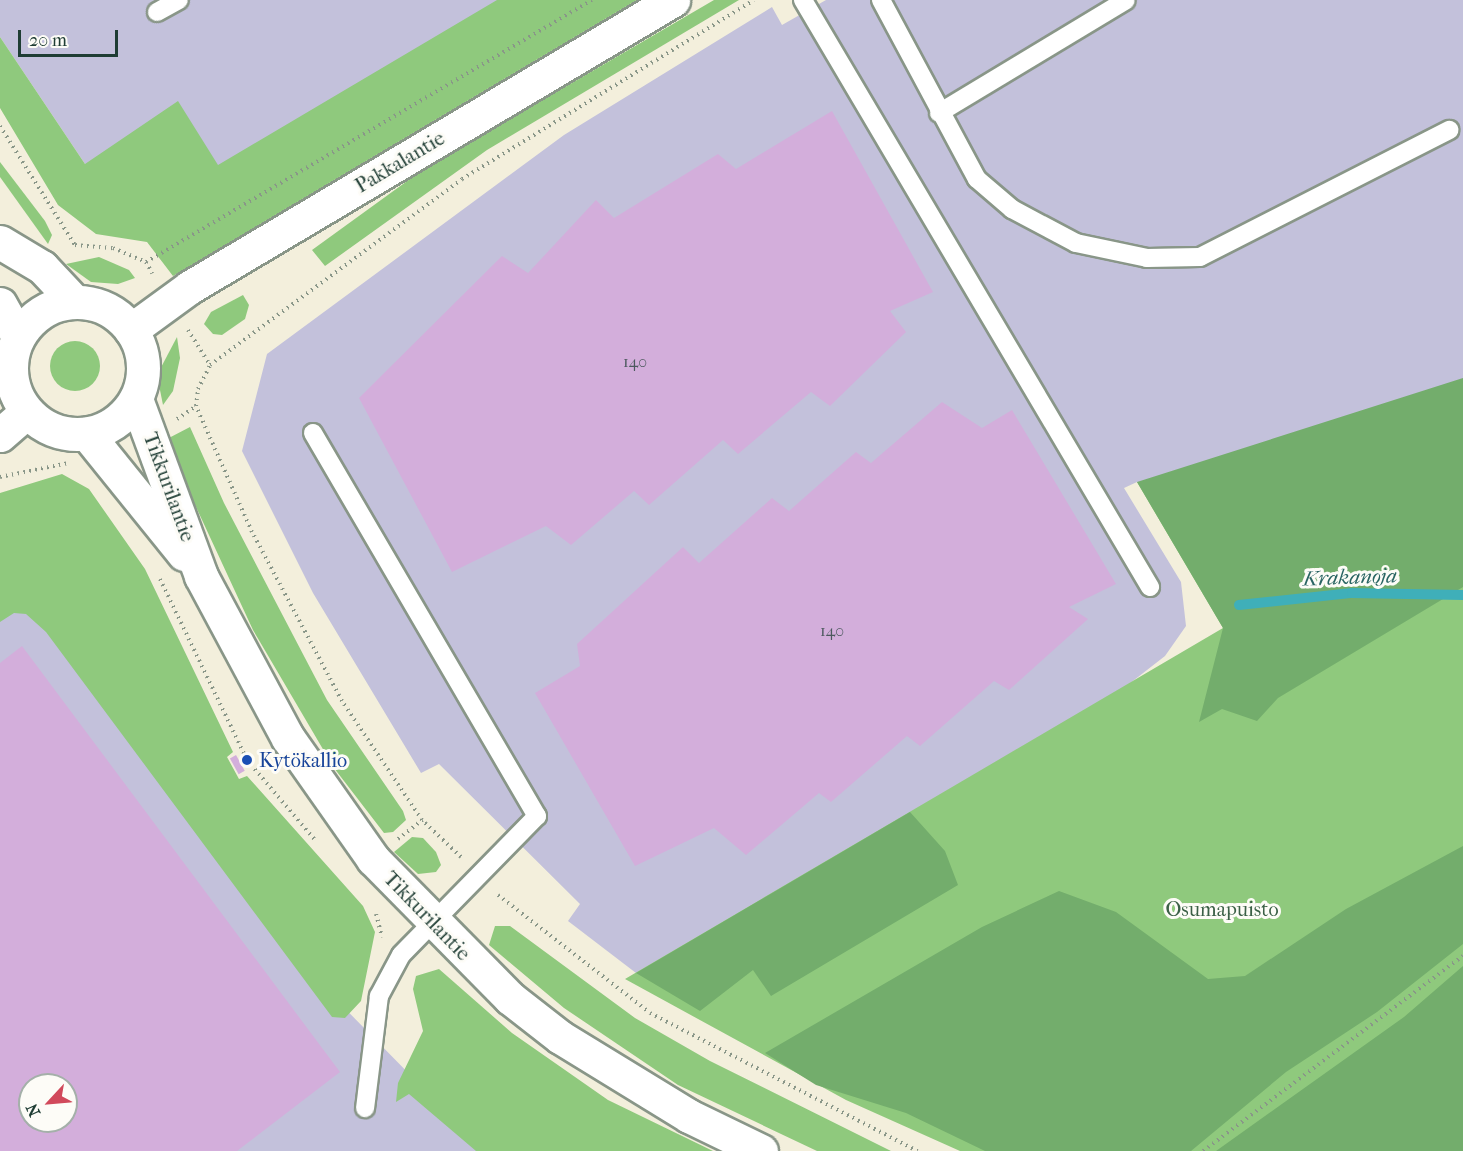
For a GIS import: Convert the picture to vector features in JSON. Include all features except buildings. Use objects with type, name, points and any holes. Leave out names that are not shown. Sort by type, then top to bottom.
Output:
[{"type":"main road","name":"Pakkalantie","points":[[131,330],[171,301],[673,0]]},
{"type":"main road","points":[[0,242],[42,267],[74,302],[115,314],[131,330],[142,355],[136,399],[109,427],[87,434],[63,434],[26,411],[12,383],[11,352],[18,336],[42,312],[74,302]]},
{"type":"main road","points":[[0,304],[18,336]]},
{"type":"main road","name":"Tikkurilantie","points":[[136,399],[201,576],[288,738],[328,799],[432,924],[510,998],[560,1037],[689,1116],[761,1151]]},
{"type":"main road","points":[[0,435],[26,411]]},
{"type":"main road","name":"Tikkurilantie","points":[[87,434],[201,576]]},
{"type":"lane","points":[[157,12],[179,0]]},
{"type":"lane","points":[[803,0],[1150,587]]},
{"type":"lane","points":[[881,0],[939,113],[977,179],[1012,209],[1076,243],[1147,258],[1200,257],[1449,130]]},
{"type":"lane","points":[[939,113],[1125,0]]},
{"type":"lane","points":[[313,433],[537,816],[401,955],[379,996],[366,1108]]},
{"type":"path","points":[[0,126],[75,245],[113,248],[146,262],[592,0]]},
{"type":"path","points":[[754,0],[462,179],[210,365],[196,406],[257,543],[348,711],[422,820],[480,875],[510,908],[650,1013],[917,1151]]},
{"type":"path","points":[[171,301],[210,365]]},
{"type":"path","points":[[0,477],[70,463],[78,468]]},
{"type":"path","points":[[1203,1151],[1463,957]]},
{"type":"shaded area","points":[[0,0],[537,0],[176,210],[85,164],[0,37]]},
{"type":"shaded area","points":[[826,0],[1463,0],[1463,495],[1137,482],[1124,488],[1181,582],[1186,626],[1165,656],[1129,684],[636,973],[568,921],[580,904],[439,764],[421,773],[313,593],[242,451],[267,354],[564,135],[772,7],[782,25]]},
{"type":"shaded area","points":[[28,571],[315,978],[422,1087],[510,1151],[0,1151],[0,576]]},
{"type":"green space","points":[[497,0],[637,0],[173,276],[147,242],[96,234],[58,205],[0,108],[0,37],[85,164],[178,101],[218,165]]},
{"type":"green space","points":[[714,0],[739,0],[487,150],[325,266],[312,250],[421,171]]},
{"type":"green space","points":[[0,162],[45,221],[52,235],[48,244],[0,177]]},
{"type":"green space","points":[[99,257],[129,270],[135,278],[118,284],[91,282],[66,264]]},
{"type":"green space","points":[[243,295],[249,305],[245,319],[222,335],[213,334],[204,324],[211,312]]},
{"type":"green space","points":[[177,337],[180,358],[173,391],[163,405],[157,375]]},
{"type":"green space","points":[[80,341],[93,348],[99,356],[99,376],[93,384],[85,390],[70,391],[57,384],[51,376],[50,361],[57,348],[65,342]]},
{"type":"green space","points":[[1463,378],[1463,587],[1278,698],[1257,721],[1222,709],[1199,722],[1223,628],[1137,482]]},
{"type":"green space","points":[[190,427],[224,503],[327,700],[403,811],[406,820],[393,832],[384,833],[334,768],[253,630],[165,440]]},
{"type":"green space","points":[[62,474],[89,489],[145,569],[233,752],[227,757],[239,779],[247,776],[363,906],[375,932],[361,1001],[345,1018],[332,1017],[46,632],[26,614],[14,613],[0,622],[0,493]]},
{"type":"green space","name":"Osumapuisto","points":[[1137,482],[1463,495],[1463,1151],[960,1151],[846,1100],[625,979],[1223,628]]},
{"type":"green space","points":[[910,812],[945,851],[958,885],[771,996],[753,970],[700,1011],[636,973]]},
{"type":"green space","points":[[412,837],[423,838],[436,852],[441,865],[436,872],[418,874],[394,852]]},
{"type":"green space","points":[[1463,846],[1463,944],[1377,1012],[1286,1072],[1191,1151],[985,1151],[906,1113],[816,1085],[765,1053],[982,927],[1059,891],[1116,912],[1208,979],[1245,976],[1346,909]]},
{"type":"green space","points":[[495,926],[510,926],[635,1018],[710,1061],[891,1151],[817,1151],[678,1085],[564,1008],[489,945]]},
{"type":"green space","points":[[1463,966],[1463,1151],[1216,1151],[1404,1017]]},
{"type":"green space","points":[[439,969],[512,1033],[608,1100],[713,1151],[476,1151],[409,1094],[396,1102],[398,1083],[423,1031],[413,989],[416,976]]},
{"type":"waterway","name":"Krakanoja","points":[[1239,605],[1352,593],[1463,595]]},
{"type":"place","name":"Kytökallio","points":[[247,760]]}]
